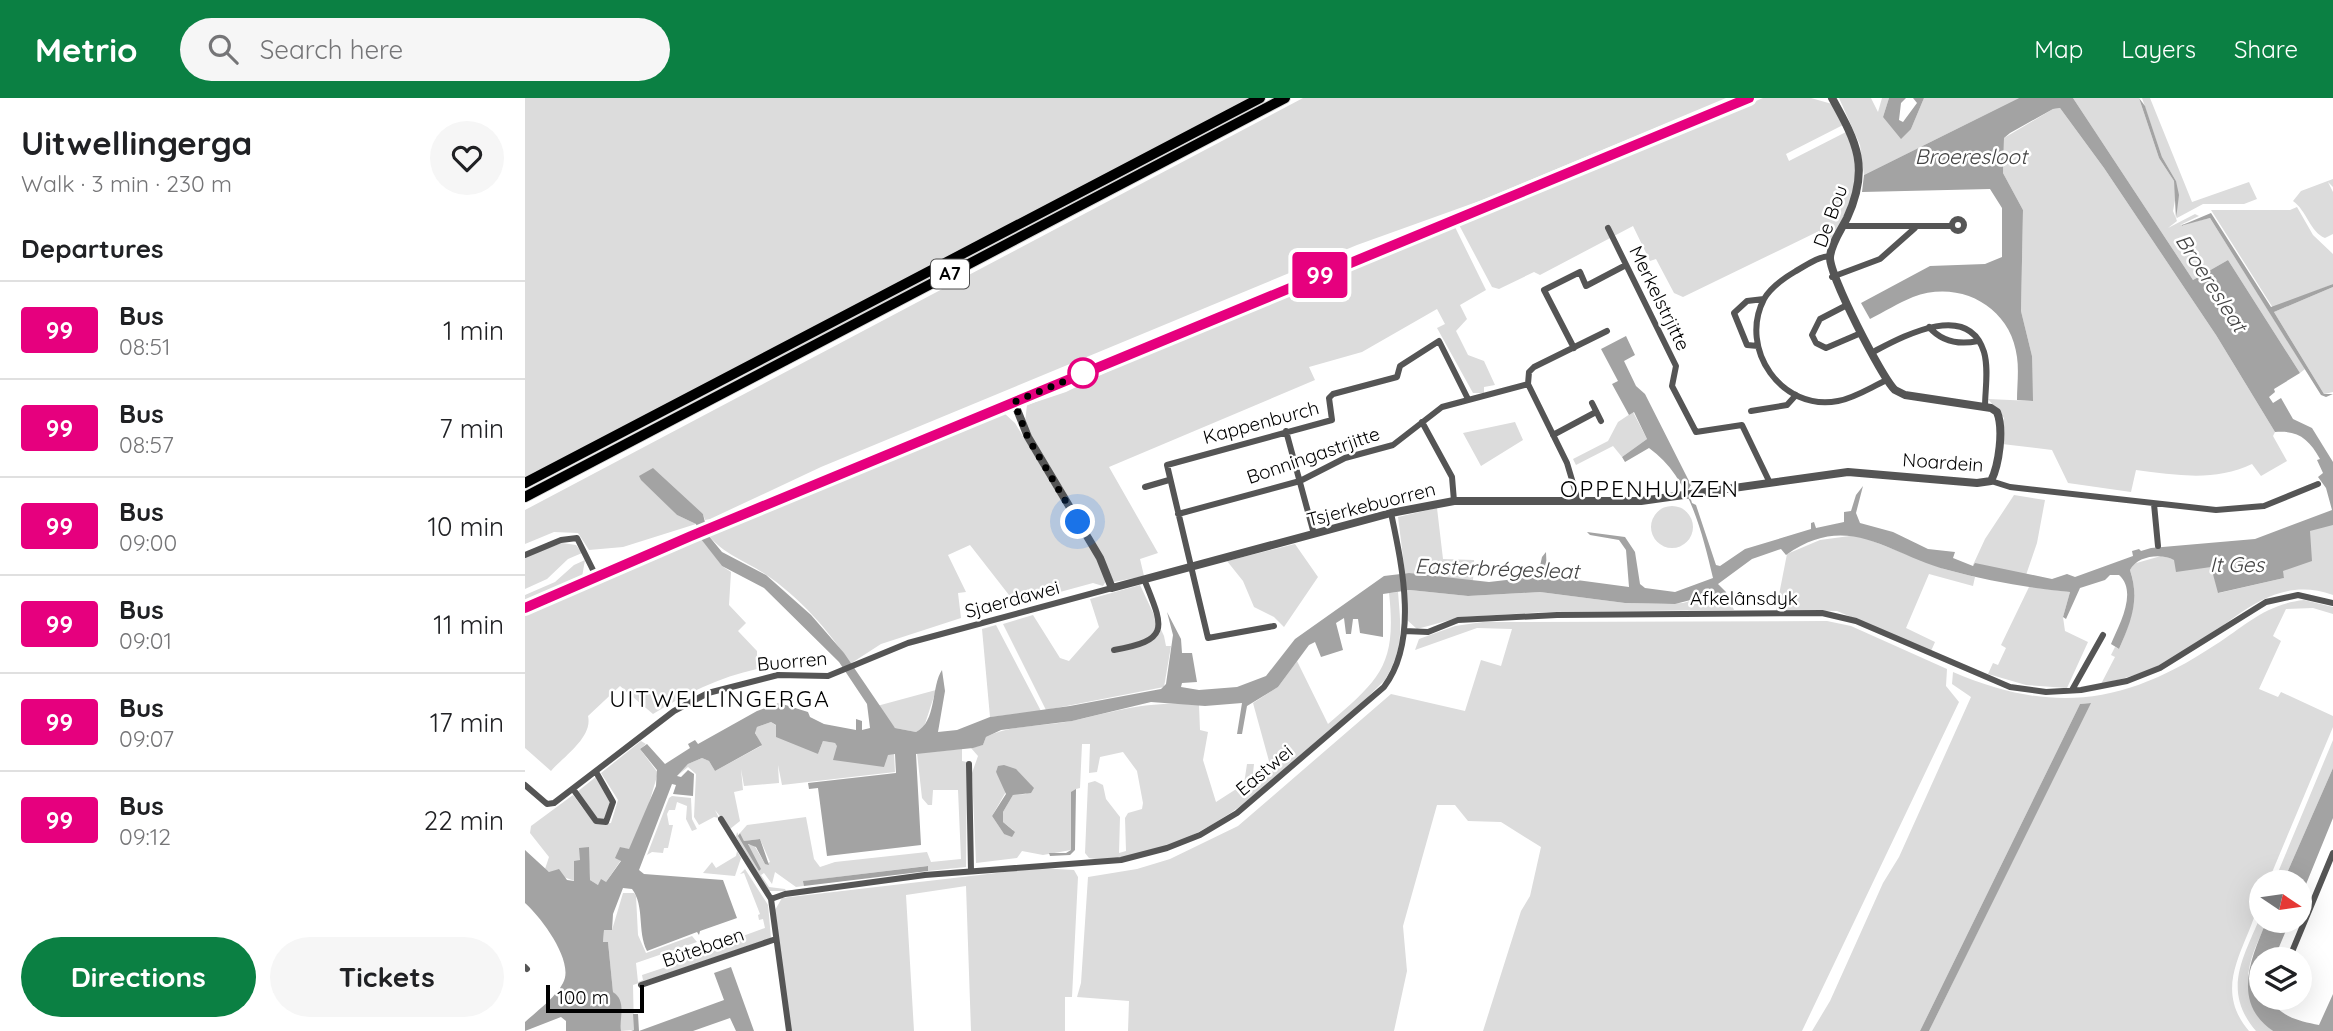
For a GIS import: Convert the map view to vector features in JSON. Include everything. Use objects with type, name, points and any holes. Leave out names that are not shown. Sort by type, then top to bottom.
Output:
[{"type":"highway","name":"A7","points":[[525,484],[1260,98]]},
{"type":"highway","name":"A7","points":[[525,497],[1285,98]]},
{"type":"street","points":[[525,608],[712,527],[1749,98]]},
{"type":"street","name":"De Bou","points":[[1832,98],[1852,136],[1860,161],[1858,192],[1830,256],[1832,277],[1887,380]]},
{"type":"street","points":[[1843,226],[1952,226]]},
{"type":"street","points":[[1832,277],[1880,259],[1916,228]]},
{"type":"street","name":"Merkelstrjitte","points":[[1608,229],[1676,366],[1672,386],[1696,432],[1742,425],[1770,483]]},
{"type":"street","points":[[1830,256],[1817,259],[1781,280],[1764,299],[1757,332],[1758,346],[1770,375],[1795,396],[1810,401],[1838,401],[1887,380],[1895,390],[1905,395],[1991,408],[1999,417],[1996,466],[1991,481]]},
{"type":"street","points":[[1574,348],[1544,290],[1580,272],[1586,286],[1626,265]]},
{"type":"street","points":[[1758,346],[1747,345],[1734,313],[1747,301],[1764,299]]},
{"type":"street","points":[[1847,304],[1820,319],[1811,335],[1816,343],[1826,348],[1861,333]]},
{"type":"street","points":[[1873,352],[1929,327],[1956,326],[1978,341],[1985,363],[1985,407]]},
{"type":"street","points":[[1929,327],[1943,339],[1964,344],[1978,341]]},
{"type":"street","points":[[1578,500],[1567,463],[1528,384],[1531,369],[1607,331]]},
{"type":"street","name":"Kappenburch","points":[[1169,480],[1167,465],[1171,462],[1332,420],[1329,398],[1333,394],[1397,377],[1400,366],[1439,341],[1468,399]]},
{"type":"street","name":"Bonningastrjitte","points":[[1178,514],[1300,481],[1345,458],[1393,445],[1442,407],[1528,384]]},
{"type":"street","points":[[1751,411],[1787,405],[1795,396]]},
{"type":"street","points":[[1014,402],[1028,438],[1100,558],[1112,588]]},
{"type":"street","points":[[1592,403],[1601,421]]},
{"type":"street","points":[[1553,435],[1596,412]]},
{"type":"street","points":[[1422,422],[1452,477],[1454,501]]},
{"type":"street","points":[[1286,432],[1314,534]]},
{"type":"street","name":"Noardein","points":[[1770,483],[1825,474],[1863,472],[1977,483],[1991,481],[2010,488],[2216,510],[2275,503],[2318,484]]},
{"type":"street","points":[[1145,487],[1169,480],[1208,638],[1274,626]]},
{"type":"street","name":"Tsjerkebuorren","points":[[1192,566],[1391,513],[1454,501],[1641,501],[1683,498],[1770,483]]},
{"type":"street","points":[[2154,503],[2158,546]]},
{"type":"street","name":"Eastwei","points":[[771,899],[802,891],[971,871],[1121,860],[1200,835],[1237,813],[1384,687],[1395,673],[1404,631],[1400,572],[1391,513]]},
{"type":"street","points":[[525,555],[561,540],[577,538],[597,578]]},
{"type":"street","name":"Sjaerdawei","points":[[888,650],[1192,566]]},
{"type":"street","points":[[1114,650],[1145,645],[1153,639],[1158,629],[1159,620],[1144,579]]},
{"type":"street","name":"Afkelânsdyk","points":[[1404,631],[1428,632],[1458,620],[1520,617],[1822,613],[1856,621],[2010,687],[2046,692],[2072,691],[2127,681],[2160,668],[2266,602],[2298,595],[2333,603]]},
{"type":"street","points":[[2072,691],[2103,635]]},
{"type":"street","name":"Buorren","points":[[525,785],[547,804],[596,772],[674,710],[708,693],[761,677],[822,677],[841,672],[888,650]]},
{"type":"street","points":[[969,764],[971,871]]},
{"type":"street","points":[[573,789],[596,821],[606,822],[613,802],[596,772]]},
{"type":"street","points":[[721,819],[771,899],[789,1031]]},
{"type":"street","points":[[2295,947],[2333,853]]},
{"type":"street","name":"Bûtebaen","points":[[641,985],[776,939]]},
{"type":"shaded area","points":[[525,98],[1249,98],[525,477]]},
{"type":"shaded area","points":[[1303,98],[1726,98],[1485,199],[1357,245],[821,467],[710,519],[705,520],[703,514],[639,476],[677,515],[696,524],[623,547],[589,550],[578,533],[554,532],[525,544],[525,510]]},
{"type":"shaded area","points":[[1763,98],[1811,98],[1832,104],[1843,125],[1786,154],[1789,161],[1846,132],[1858,164],[1855,189],[1830,249],[1819,231],[1683,297],[1674,293],[1656,259],[1650,261],[1633,226],[1540,275],[1534,272],[1499,289],[1492,287],[1458,223]]},
{"type":"shaded area","points":[[1839,98],[1871,98],[1878,112],[1882,98],[1889,98],[1883,117],[1911,129],[1924,98],[2019,98],[1864,175],[1860,145]]},
{"type":"shaded area","points":[[2073,98],[2139,98],[2159,158],[2174,181],[2176,195],[2173,211],[2177,221],[2168,228],[2195,214],[2199,216],[2180,225],[2210,218],[2305,369],[2300,373],[2228,260],[2193,280]]},
{"type":"shaded area","points":[[2142,98],[2150,98],[2192,202],[2249,182],[2257,199],[2244,204],[2203,204],[2177,218],[2176,181],[2162,157]]},
{"type":"shaded area","points":[[2060,108],[2104,168],[2216,335],[2275,432],[2273,436],[2287,461],[2261,476],[2252,464],[2224,473],[2195,476],[2136,470],[2131,492],[2068,483],[2052,450],[2002,444],[2004,418],[1988,399],[2032,401],[2032,356],[2021,311],[2023,210],[2003,173],[2004,138],[2053,109]]},
{"type":"shaded area","points":[[2333,179],[2333,187],[2328,182],[2333,192],[2333,234],[2325,238],[2316,231],[2293,201],[2301,191]]},
{"type":"shaded area","points":[[2297,207],[2313,235],[2333,254],[2333,284],[2273,308],[2211,210],[2290,210]]},
{"type":"shaded area","points":[[1454,225],[1486,290],[1460,305],[1467,319],[1456,331],[1468,355],[1484,361],[1495,385],[1484,387],[1484,393],[1473,393],[1437,328],[1445,324],[1437,309],[1362,352],[1309,367],[1315,380],[1109,467],[1158,553],[1140,559],[1144,576],[1114,582],[1047,469],[1025,422],[1027,405],[1066,392],[1125,363]]},
{"type":"shaded area","points":[[2333,287],[2333,392],[2324,394],[2274,312]]},
{"type":"shaded area","points":[[1633,412],[1647,439],[1622,457],[1613,446],[1576,465],[1573,459],[1608,441],[1618,422]]},
{"type":"shaded area","points":[[1004,413],[1015,423],[1094,553],[1106,581],[1103,586],[1093,583],[1016,604],[970,545],[948,555],[966,592],[958,593],[961,618],[881,644],[850,664],[823,627],[801,603],[765,574],[728,552],[708,535],[708,533]]},
{"type":"shaded area","points":[[1515,422],[1523,440],[1481,466],[1463,433]]},
{"type":"shaded area","points":[[2014,495],[2045,500],[2037,543],[2026,575],[1973,565],[1985,539]]},
{"type":"shaded area","points":[[1672,506],[1687,512],[1693,527],[1687,542],[1672,548],[1657,542],[1651,527],[1657,512]]},
{"type":"shaded area","points":[[1437,508],[1443,559],[1474,560],[1473,581],[1405,573],[1398,517]]},
{"type":"shaded area","points":[[2333,525],[2333,595],[2311,590],[2272,596],[2254,604],[2204,640],[2167,662],[2135,675],[2101,684],[2115,657],[2111,655],[2115,647],[2119,649],[2130,620],[2134,600],[2130,570],[2133,564],[2161,556],[2211,567],[2219,593],[2284,578],[2282,571],[2308,537],[2309,531]]},
{"type":"shaded area","points":[[1857,535],[1944,569],[1975,577],[1973,586],[1929,574],[1906,628],[1935,642],[1931,651],[1837,611],[1776,610],[1787,554],[1820,540]]},
{"type":"shaded area","points":[[700,536],[722,566],[731,572],[729,605],[746,623],[738,631],[757,651],[757,669],[703,687],[653,714],[620,686],[588,716],[582,739],[551,771],[525,748],[525,614]]},
{"type":"shaded area","points":[[562,543],[576,545],[582,553],[568,559],[547,579],[525,589],[525,556]]},
{"type":"shaded area","points":[[1295,544],[1318,577],[1284,627],[1274,617],[1254,607],[1243,581],[1227,561]]},
{"type":"shaded area","points":[[585,560],[582,577],[525,603],[525,595],[555,582],[574,565]]},
{"type":"shaded area","points":[[1140,585],[1166,646],[1171,646],[1164,687],[1046,710],[1003,624],[1033,615],[1060,658],[1069,661],[1099,627],[1090,599]]},
{"type":"shaded area","points":[[2029,587],[2070,592],[2063,617],[2065,631],[2088,642],[2067,688],[2026,685],[1988,674],[1993,663],[1998,665],[2006,648],[2001,645]]},
{"type":"shaded area","points":[[1406,591],[1468,596],[1540,592],[1625,603],[1664,604],[1683,603],[1718,593],[1723,595],[1726,592],[1734,610],[1547,612],[1461,617],[1417,629],[1407,620]]},
{"type":"shaded area","points":[[1398,592],[1400,627],[1395,658],[1385,680],[1325,738],[1249,800],[1209,826],[1168,846],[1127,858],[1089,858],[1085,853],[1088,783],[1095,781],[1103,785],[1106,799],[1120,817],[1119,853],[1126,851],[1125,818],[1128,813],[1142,809],[1143,803],[1137,771],[1123,752],[1100,757],[1097,772],[1089,773],[1090,744],[1082,744],[1080,788],[1076,789],[1071,850],[1043,855],[1022,851],[1017,858],[976,863],[972,773],[978,756],[971,748],[983,745],[986,737],[1006,730],[1071,721],[1133,707],[1199,705],[1200,730],[1208,732],[1203,760],[1216,802],[1244,784],[1247,764],[1254,764],[1251,791],[1272,772],[1253,703],[1278,687],[1297,661],[1328,724],[1361,695],[1381,669],[1390,638],[1389,593]],"holes":[[[996,772],[1020,774],[1031,785],[1026,794],[1013,795],[1003,812],[1003,822],[1013,830],[1004,834],[992,816],[1007,790]]]},
{"type":"shaded area","points":[[2304,600],[2333,607],[2333,614],[2313,608],[2286,609],[2273,636],[2281,641],[2259,689],[2278,697],[2281,692],[2333,716],[2333,727],[2273,870],[2249,870],[2249,931],[2233,975],[2232,993],[2237,1012],[2249,1031],[1929,1031],[2090,703],[2080,704],[1920,1031],[1812,1031],[1830,1001],[1883,883],[1899,857],[1971,697],[1952,684],[1953,672],[1989,686],[2056,698],[2088,697],[2119,691],[2182,665],[2267,611]]},
{"type":"shaded area","points":[[1827,621],[1851,626],[1947,669],[1946,686],[1959,702],[1802,1031],[1483,1031],[1521,911],[1530,896],[1541,847],[1501,822],[1468,821],[1455,805],[1437,805],[1403,926],[1407,971],[1394,1031],[1128,1031],[1129,1001],[1077,997],[1081,983],[1088,877],[1137,869],[1170,859],[1238,826],[1391,694],[1465,711],[1481,660],[1501,666],[1512,629],[1477,628],[1415,650],[1419,639],[1455,626],[1483,622]]},
{"type":"shaded area","points":[[996,625],[1041,711],[990,717],[982,629]]},
{"type":"shaded area","points":[[936,690],[924,727],[916,732],[895,728],[877,706]]},
{"type":"shaded area","points":[[771,722],[818,754],[823,741],[835,743],[838,746],[834,760],[894,753],[895,772],[782,785],[778,765],[779,783],[744,786],[741,769],[743,790],[734,792],[740,821],[730,829],[715,810],[719,818],[714,817],[699,825],[694,817],[696,774],[688,767],[677,776],[688,764],[702,758],[709,761],[715,771],[761,746],[755,732],[757,727]]},
{"type":"shaded area","points":[[2333,740],[2333,768],[2288,870],[2279,870]]},
{"type":"shaded area","points":[[641,741],[646,744],[640,749],[658,773],[644,820],[629,850],[620,847],[621,860],[606,882],[598,885],[590,880],[588,847],[580,861],[574,861],[575,881],[549,872],[545,869],[549,857],[530,833],[531,826],[573,795],[594,820],[611,823],[618,800],[601,773]]},
{"type":"shaded area","points":[[962,749],[962,761],[967,762],[966,867],[928,871],[927,866],[804,881],[804,886],[796,887],[775,872],[772,884],[764,873],[761,875],[769,887],[786,891],[769,891],[736,837],[737,832],[759,871],[747,845],[754,845],[765,864],[770,862],[760,839],[744,841],[740,833],[747,825],[806,817],[814,859],[820,867],[835,862],[927,852],[931,862],[961,859],[958,790],[933,790],[932,805],[928,805],[922,798],[917,753]]},
{"type":"shaded area","points":[[597,776],[611,799],[606,820],[598,819],[577,792]]},
{"type":"shaded area","points":[[669,798],[691,798],[692,819],[697,829],[692,831],[686,819],[687,806],[677,802],[675,810],[669,810],[667,814],[669,825],[673,825],[668,848],[664,848],[663,853],[652,852],[647,855]]},
{"type":"shaded area","points":[[737,851],[741,858],[735,876],[703,873],[712,862],[716,868],[736,856]]},
{"type":"shaded area","points":[[1039,868],[1074,870],[1078,877],[1072,997],[1065,997],[1065,1031],[971,1031],[966,886],[906,895],[914,1031],[791,1031],[775,910],[782,898]]},
{"type":"shaded area","points":[[745,869],[768,905],[771,938],[633,985],[634,1030],[621,1031],[621,1005],[613,992],[608,942],[603,942],[604,929],[612,930],[623,893],[634,893],[636,896],[638,935],[646,953],[692,936],[697,942],[636,963],[638,982],[643,980],[642,975],[687,960],[685,954],[692,950],[694,954],[765,928],[763,919],[759,920],[760,914],[744,873],[740,874]]},
{"type":"shaded area","points":[[2254,933],[2262,933],[2256,947],[2249,947],[2249,1010],[2257,1010],[2273,1031],[2256,1031],[2245,1016],[2238,987],[2243,959]]},
{"type":"water","points":[[1889,98],[1906,98],[1901,103],[1899,120],[1903,122],[1917,103],[1913,98],[1924,98],[1911,129],[1901,139],[1883,117]]},
{"type":"water","points":[[2019,98],[2073,98],[2193,280],[2228,260],[2300,373],[2274,389],[2275,392],[2269,397],[2273,403],[2281,398],[2293,419],[2312,428],[2333,462],[2333,525],[2310,531],[2312,561],[2283,571],[2284,578],[2218,593],[2211,567],[2176,572],[2174,560],[2163,557],[2144,559],[2130,570],[2134,591],[2133,611],[2119,649],[2111,644],[2125,609],[2127,590],[2119,575],[2110,575],[2105,580],[2080,588],[2066,619],[2063,617],[2070,592],[2009,584],[1963,574],[1869,540],[1849,536],[1830,536],[1809,542],[1786,555],[1781,549],[1752,559],[1718,584],[1726,592],[1723,596],[1718,593],[1675,604],[1625,603],[1540,592],[1468,596],[1410,590],[1383,594],[1383,637],[1360,633],[1358,619],[1353,619],[1351,634],[1346,634],[1344,618],[1336,623],[1343,650],[1321,657],[1315,642],[1309,645],[1278,687],[1247,706],[1242,734],[1237,734],[1242,703],[1205,706],[1151,702],[1072,721],[1001,730],[986,737],[983,745],[973,748],[916,754],[921,845],[827,856],[818,788],[809,789],[808,783],[896,773],[895,754],[888,755],[884,767],[833,760],[837,746],[835,743],[823,741],[818,754],[776,737],[776,725],[771,722],[757,727],[755,733],[762,745],[715,771],[709,761],[702,758],[688,764],[677,776],[681,777],[688,770],[694,774],[693,796],[673,794],[676,785],[672,784],[639,870],[644,874],[723,880],[737,918],[700,931],[699,935],[697,932],[647,951],[636,896],[632,889],[623,888],[613,914],[612,930],[604,930],[603,942],[608,942],[613,992],[620,1000],[621,1031],[566,1031],[566,1021],[561,1017],[525,1031],[525,1022],[555,994],[563,983],[565,974],[555,940],[525,903],[525,850],[549,872],[559,869],[567,880],[574,881],[574,861],[580,860],[579,848],[589,847],[590,880],[598,885],[601,879],[606,882],[621,861],[615,858],[620,847],[629,849],[656,786],[657,770],[640,749],[647,744],[665,764],[690,748],[688,744],[695,740],[698,744],[757,711],[779,703],[808,712],[810,717],[824,724],[856,730],[856,719],[862,721],[862,730],[870,728],[867,704],[839,662],[764,588],[722,566],[701,539],[696,524],[677,515],[641,480],[639,476],[653,468],[703,514],[708,535],[722,552],[766,575],[811,615],[844,653],[895,728],[916,732],[923,727],[931,712],[942,670],[945,691],[938,732],[957,730],[990,717],[1161,689],[1166,684],[1173,635],[1167,612],[1181,639],[1182,653],[1192,653],[1197,682],[1182,683],[1181,687],[1199,690],[1237,687],[1266,676],[1295,639],[1384,576],[1409,573],[1489,582],[1533,577],[1538,575],[1542,557],[1546,552],[1547,576],[1629,587],[1626,550],[1619,540],[1590,535],[1587,532],[1625,537],[1635,552],[1640,584],[1645,588],[1675,592],[1713,578],[1692,506],[1674,474],[1649,448],[1625,462],[1622,457],[1647,439],[1634,412],[1629,415],[1612,384],[1618,381],[1601,349],[1626,336],[1635,355],[1624,361],[1636,386],[1645,394],[1691,485],[1688,490],[1692,503],[1696,505],[1716,565],[1720,566],[1745,549],[1811,529],[1811,523],[1814,522],[1816,528],[1844,522],[1844,512],[1851,511],[1856,495],[1863,486],[1856,513],[1860,523],[1893,532],[1928,549],[1955,552],[1953,558],[1973,566],[1975,563],[2052,579],[2067,574],[2075,577],[2133,556],[2132,551],[2139,549],[2141,551],[2255,539],[2332,510],[2326,488],[2318,477],[2323,473],[2316,452],[2307,441],[2296,434],[2275,432],[2216,335],[2104,168],[2060,108],[2053,109],[2004,138],[2003,173],[2023,210],[2021,311],[2032,356],[2033,401],[2017,400],[2018,362],[2013,339],[1994,311],[1980,301],[1965,295],[1930,292],[1907,299],[1870,319],[1861,303],[1930,266],[1985,264],[2002,257],[2002,208],[1990,189],[1862,192],[1864,175]]},
{"type":"water","points":[[2139,98],[2145,106],[2162,157],[2176,181],[2179,195],[2176,219],[2174,181],[2159,158]]},
{"type":"water","points":[[2211,213],[2271,307],[2333,284],[2333,287],[2274,312],[2324,394],[2333,394],[2326,397],[2321,395],[2210,218],[2180,226]]},
{"type":"water","points":[[2091,703],[1929,1031],[1920,1031],[2080,704]]},
{"type":"water","points":[[998,766],[1016,769],[1034,788],[1031,793],[1013,795],[1003,812],[1003,822],[1015,832],[1012,837],[1004,834],[992,816],[1006,794],[996,772]]},
{"type":"water","points":[[2333,768],[2333,818],[2312,870],[2288,870]]},
{"type":"water","points":[[1076,789],[1075,850],[1070,855],[1050,856],[1049,853],[1066,853],[1071,850],[1071,792]]},
{"type":"water","points":[[740,833],[744,841],[760,839],[769,865],[765,864],[756,847],[748,844],[761,869],[759,871],[738,836]]},
{"type":"water","points":[[928,866],[928,871],[804,886],[803,881]]},
{"type":"water","points":[[2262,933],[2285,933],[2279,947],[2256,947]]},
{"type":"water","points":[[731,967],[754,1031],[736,1031],[730,1018],[693,1031],[639,1031],[724,1000],[714,973]]},
{"type":"water","points":[[2333,994],[2333,1031],[2273,1031],[2254,1010],[2279,1010],[2304,1022],[2319,1025]]},
{"type":"water","points":[[633,1014],[638,1014],[639,1031],[631,1031],[634,1030]]},
{"type":"bus line","name":"99","points":[[525,608],[691,536],[1749,98]]},
{"type":"district","name":"OPPENHUIZEN","points":[[1650,489]]},
{"type":"district","name":"UITWELLINGERGA","points":[[720,699]]},
{"type":"route","points":[[1078,522],[1028,438],[1014,402],[1089,371],[1083,373]]},
{"type":"water label","name":"Broeresloot","points":[[1971,157]]},
{"type":"water label","name":"Broeresleat","points":[[2211,283]]},
{"type":"water label","name":"It Ges","points":[[2237,565]]},
{"type":"water label","name":"Easterbrégesleat","points":[[1497,569]]}]
